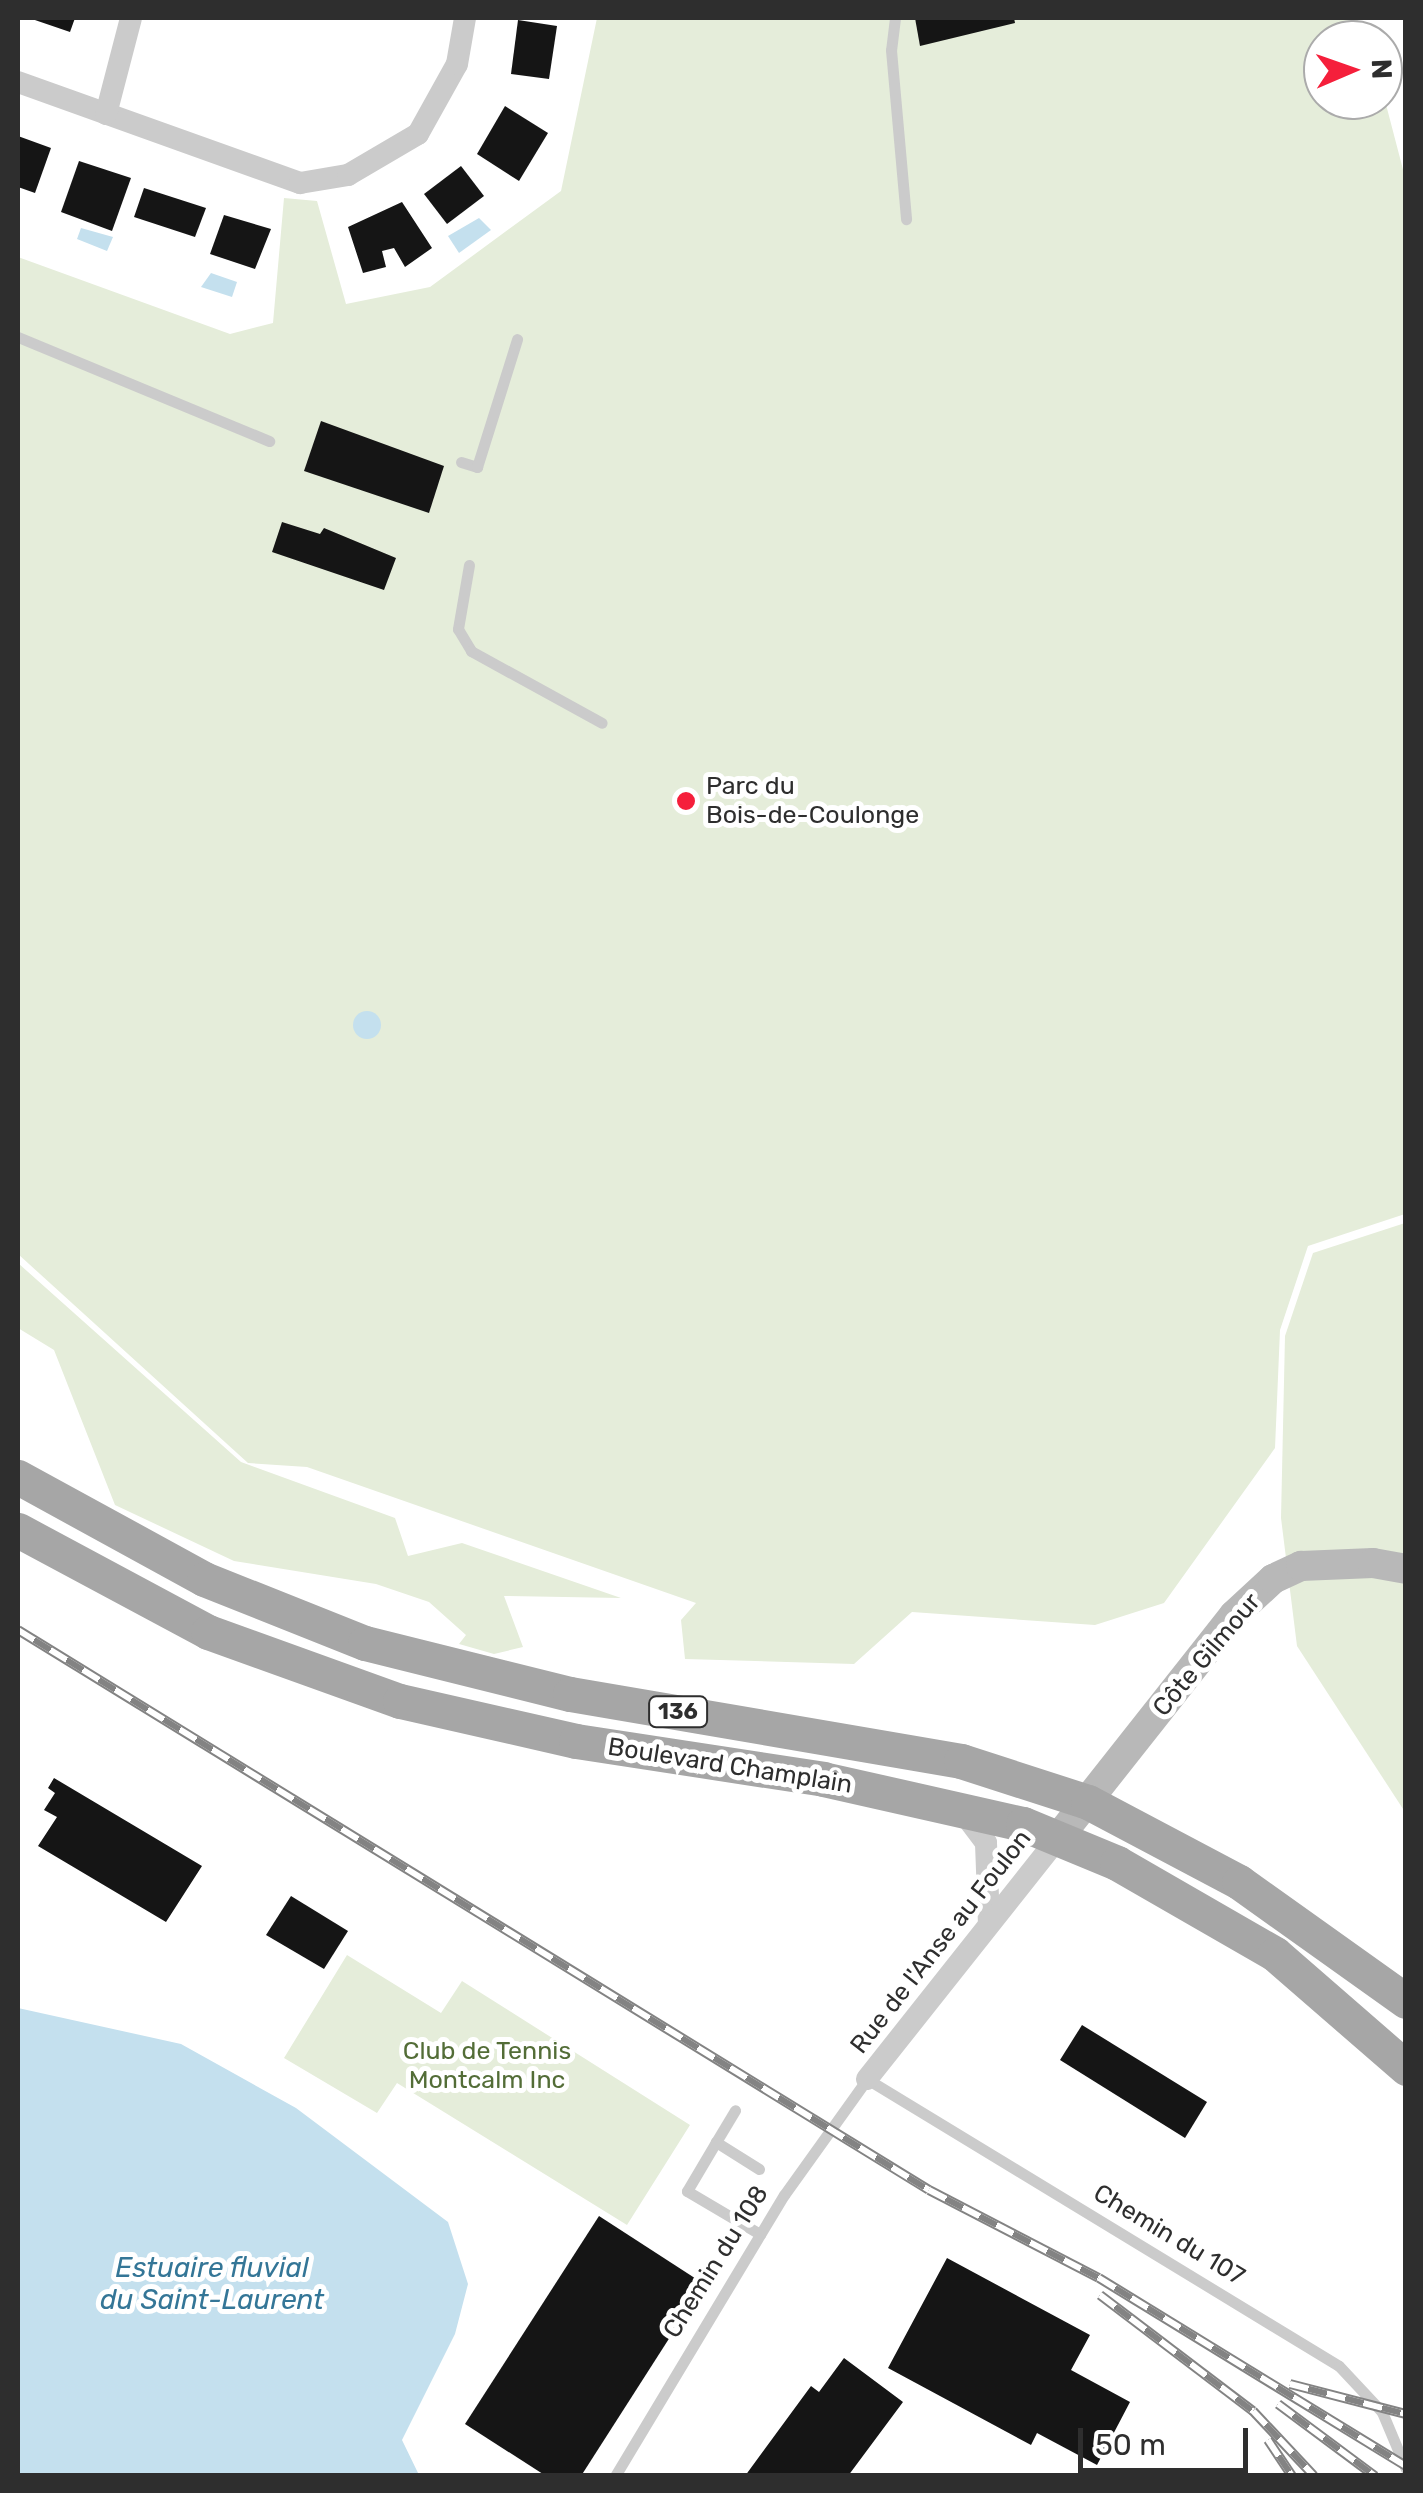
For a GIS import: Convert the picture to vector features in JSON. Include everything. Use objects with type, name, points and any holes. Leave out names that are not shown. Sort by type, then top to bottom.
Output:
[{"type":"main road","name":"Boulevard Champlain","points":[[18,1477],[204,1580],[366,1642],[570,1694],[961,1761],[1088,1802],[1255,1892],[1406,2001]]},
{"type":"main road","name":"Boulevard Champlain","points":[[18,1530],[208,1632],[400,1701],[576,1741],[960,1808],[1058,1838],[1131,1871],[1275,1954],[1406,2068]]},
{"type":"street","points":[[106,114],[131,18]]},
{"type":"street","points":[[18,82],[261,174],[300,183],[348,175],[418,134],[457,64],[466,18]]},
{"type":"street","name":"Côte Gilmour","points":[[1058,1838],[1234,1614],[1273,1579],[1301,1566],[1373,1563],[1406,1569]]},
{"type":"street","points":[[960,1808],[986,1842],[989,1924]]},
{"type":"street","name":"Rue de l'Anse au Foulon","points":[[867,2079],[1058,1838]]},
{"type":"lane","points":[[895,18],[890,50],[906,220]]},
{"type":"lane","points":[[18,336],[269,440]]},
{"type":"lane","points":[[461,462],[477,467],[516,339]]},
{"type":"lane","points":[[469,565],[458,629],[471,651],[602,722]]},
{"type":"lane","name":"Chemin du 108","points":[[615,2476],[760,2234],[867,2079]]},
{"type":"lane","name":"Chemin du 107","points":[[867,2079],[1339,2366],[1382,2412],[1406,2469]]},
{"type":"lane","points":[[735,2110],[686,2191],[760,2234]]},
{"type":"lane","points":[[716,2142],[759,2169]]},
{"type":"green space","name":"Parc du Bois-de-Coulonge","points":[[597,18],[1357,18],[1303,20],[1303,120],[1390,120],[1406,181],[1405,1214],[1308,1246],[1280,1330],[1275,1448],[1164,1603],[1095,1625],[912,1612],[854,1664],[685,1659],[681,1620],[696,1603],[307,1467],[248,1463],[18,1254],[18,257],[230,334],[273,323],[284,198],[317,201],[346,304],[430,287],[561,191]]},
{"type":"green space","points":[[1405,1223],[1405,1812],[1297,1646],[1281,1518],[1285,1336],[1313,1253]]},
{"type":"green space","points":[[18,1263],[241,1462],[395,1518],[408,1556],[462,1543],[621,1598],[504,1596],[523,1647],[494,1654],[459,1644],[466,1635],[429,1602],[376,1584],[234,1561],[115,1505],[54,1350],[18,1328]]},
{"type":"green space","name":"Club de Tennis Montcalm Inc","points":[[347,1955],[441,2013],[462,1981],[690,2125],[627,2225],[397,2083],[377,2113],[284,2058]]},
{"type":"water","points":[[479,218],[491,230],[459,253],[448,236]]},
{"type":"water","points":[[81,228],[113,237],[107,251],[77,239]]},
{"type":"water","points":[[211,273],[237,282],[232,297],[201,287]]},
{"type":"water","points":[[367,1011],[377,1015],[381,1025],[377,1035],[367,1039],[357,1035],[353,1025],[357,1015]]},
{"type":"water","name":"Estuaire fluvial du Saint-Laurent","points":[[18,2008],[181,2044],[296,2108],[448,2222],[468,2284],[455,2334],[402,2440],[419,2475],[18,2475]]},
{"type":"building","points":[[29,18],[75,18],[70,32]]},
{"type":"building","points":[[915,18],[1014,18],[1015,23],[920,46]]},
{"type":"building","points":[[518,20],[557,26],[549,79],[511,74]]},
{"type":"building","points":[[505,106],[548,133],[519,181],[477,154]]},
{"type":"building","points":[[18,136],[51,148],[35,193],[18,187]]},
{"type":"building","points":[[79,161],[131,178],[112,231],[61,212]]},
{"type":"building","points":[[461,166],[484,196],[447,224],[424,194]]},
{"type":"building","points":[[144,188],[206,208],[195,237],[134,217]]},
{"type":"building","points":[[402,202],[432,248],[405,267],[394,248],[382,251],[386,267],[363,273],[348,227]]},
{"type":"building","points":[[224,215],[271,229],[255,269],[210,254]]},
{"type":"building","points":[[321,421],[444,466],[429,513],[304,471]]},
{"type":"building","points":[[282,522],[320,534],[324,528],[396,558],[384,590],[272,552]]},
{"type":"building","points":[[54,1778],[202,1866],[166,1922],[38,1846],[57,1817],[44,1810],[55,1793],[48,1788]]},
{"type":"building","points":[[291,1896],[348,1931],[324,1969],[266,1935]]},
{"type":"building","points":[[1082,2025],[1207,2102],[1185,2138],[1060,2060]]},
{"type":"building","points":[[599,2216],[704,2284],[581,2476],[546,2476],[465,2424]]},
{"type":"building","points":[[947,2258],[1090,2335],[1071,2370],[1130,2402],[1097,2465],[1037,2433],[1031,2445],[888,2368]]},
{"type":"building","points":[[844,2358],[903,2402],[848,2476],[745,2476],[811,2386],[819,2392]]},
{"type":"railway","points":[[18,1630],[929,2190],[1099,2278],[1406,2466]]},
{"type":"railway","points":[[1100,2295],[1253,2411],[1314,2476]]},
{"type":"railway","points":[[1290,2384],[1406,2414]]},
{"type":"railway","points":[[1278,2404],[1375,2476]]},
{"type":"railway","points":[[1268,2440],[1292,2476]]},
{"type":"place","name":"Parc du Bois-de-Coulonge","points":[[686,801]]}]
